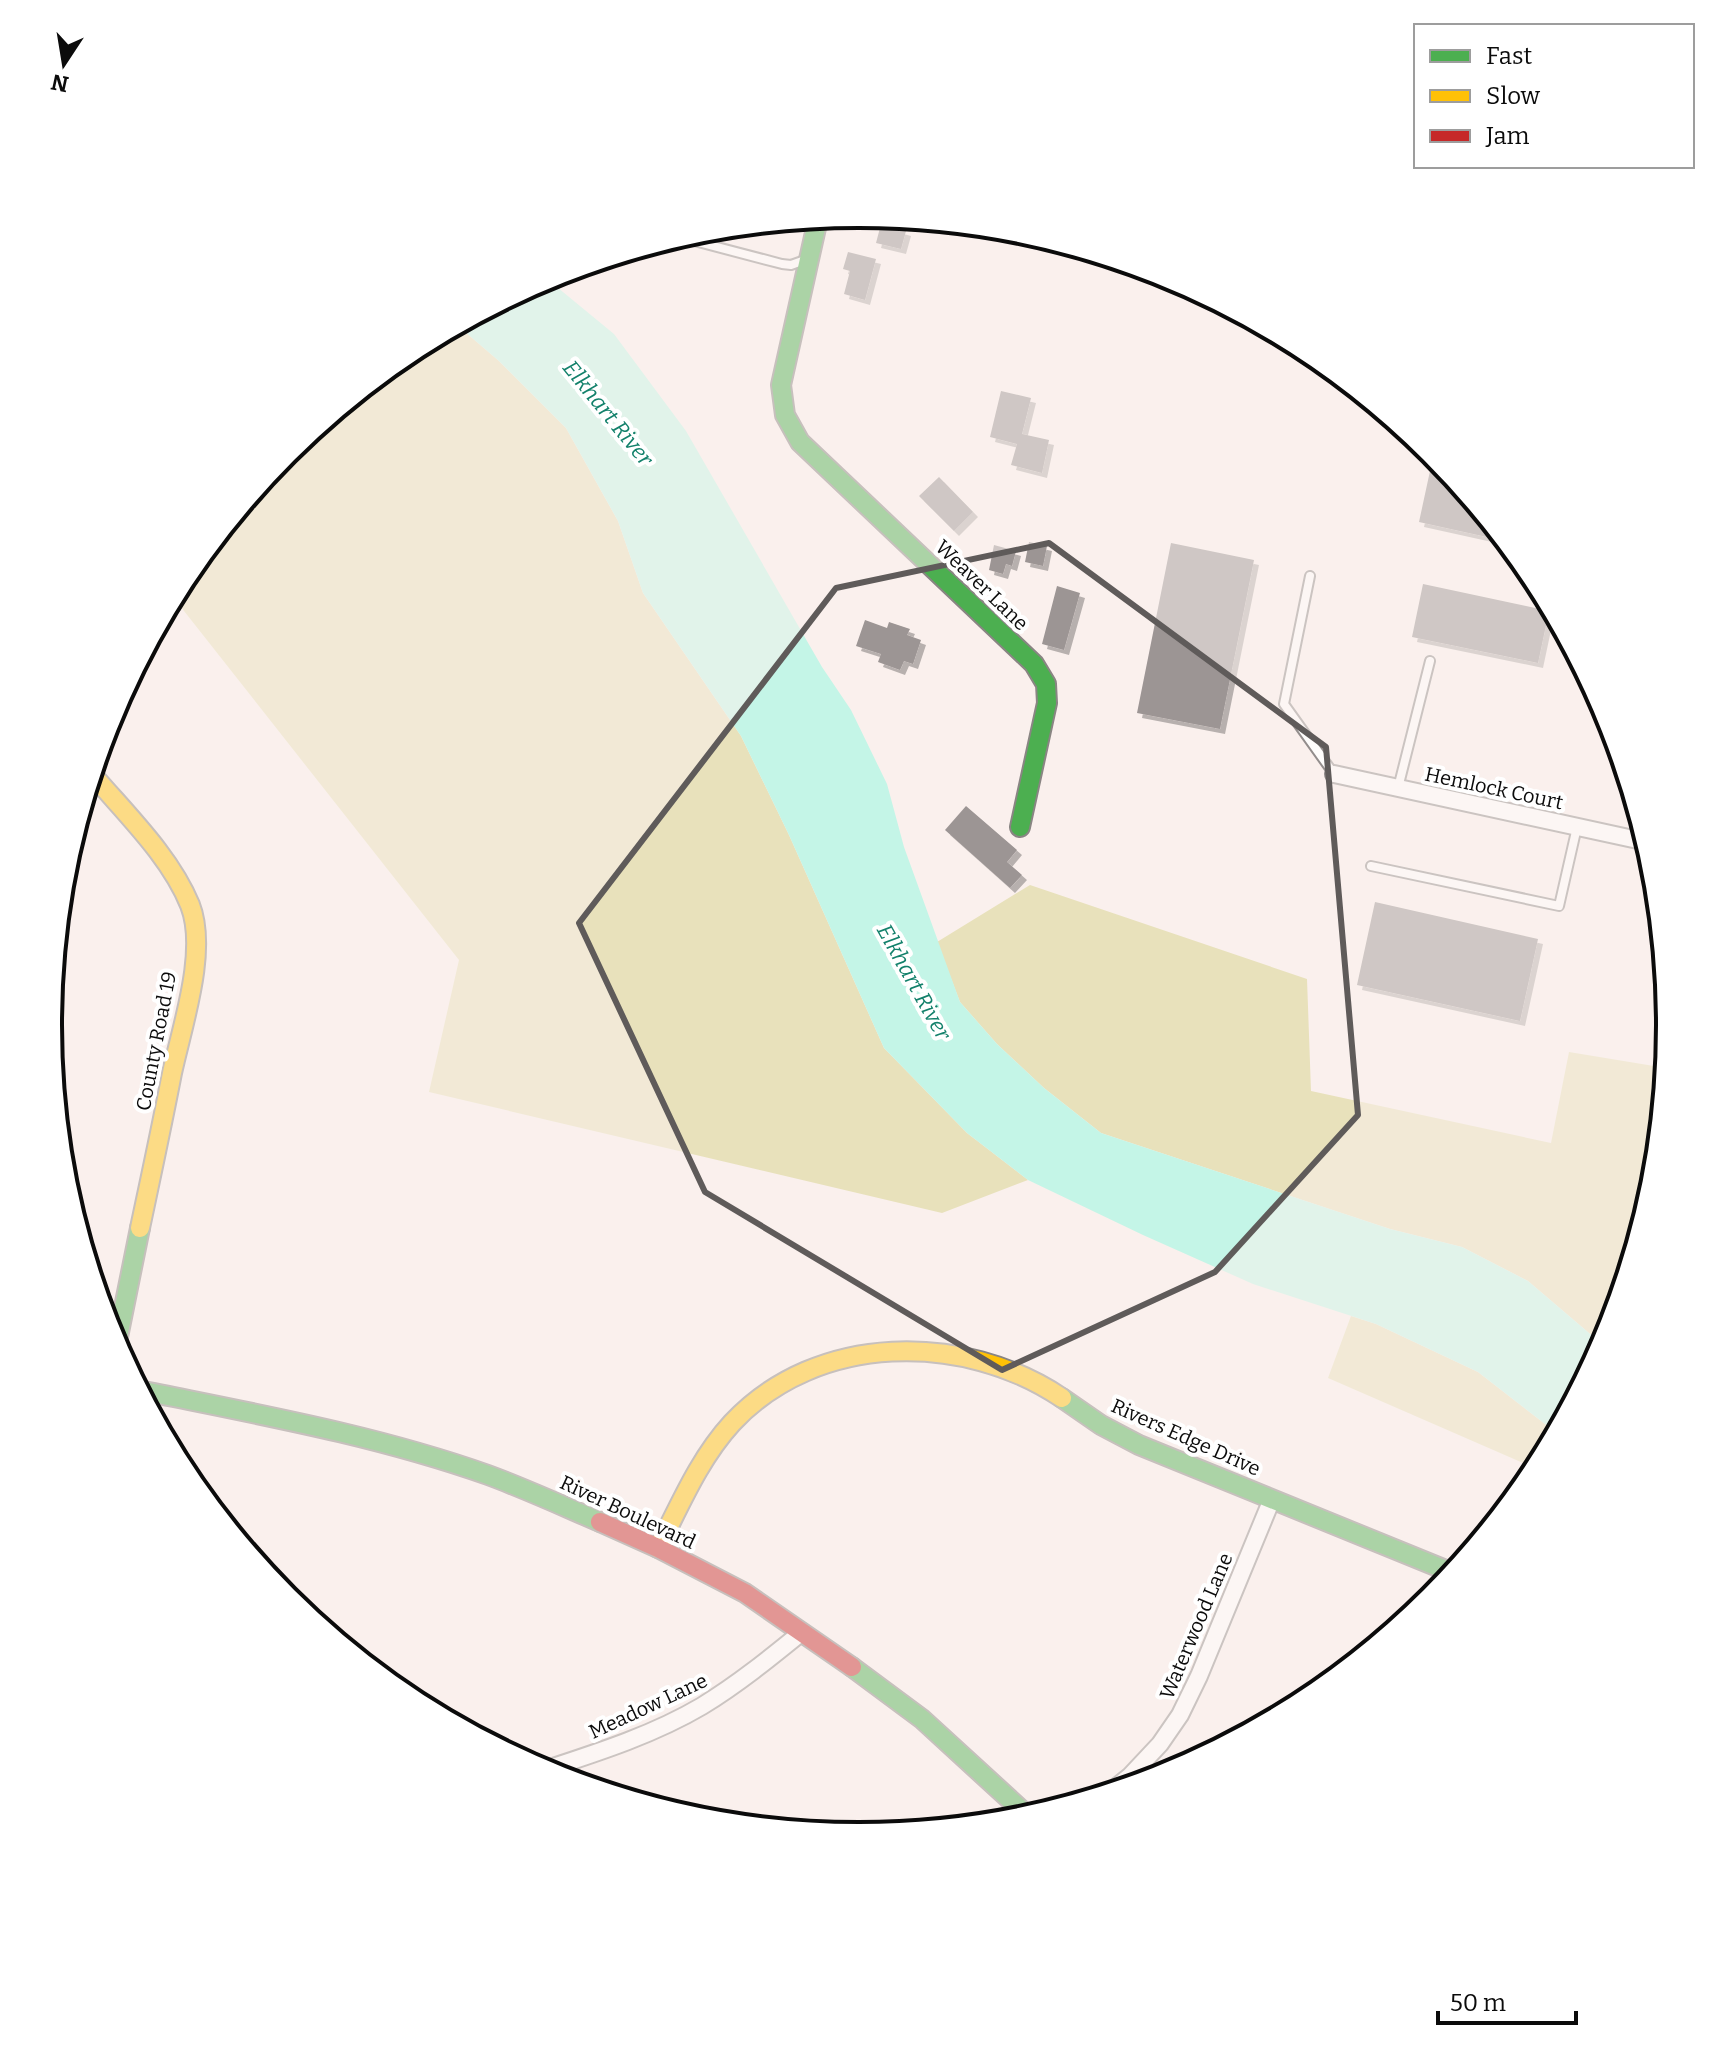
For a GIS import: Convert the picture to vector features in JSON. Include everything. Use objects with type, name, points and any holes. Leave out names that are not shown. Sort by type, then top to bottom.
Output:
[{"type":"street","points":[[809,259],[816,230]]},
{"type":"street","name":"Weaver Lane","points":[[809,259],[781,385],[780,400],[784,416],[800,442],[1034,664],[1046,684],[1047,703],[1020,827]]},
{"type":"street","name":"Hemlock Court","points":[[1334,774],[1634,839]]},
{"type":"street","name":"County Road 19","points":[[100,784],[178,882],[194,920],[196,942],[189,991],[121,1324]]},
{"type":"street","name":"Rivers Edge Drive","points":[[658,1548],[707,1455],[732,1424],[760,1397],[818,1366],[855,1355],[930,1349],[969,1355],[1009,1369],[1046,1386],[1100,1424],[1139,1445],[1442,1568]]},
{"type":"street","name":"River Boulevard","points":[[152,1393],[287,1420],[432,1457],[542,1496],[658,1548],[745,1593],[802,1632],[922,1719],[1017,1806]]},
{"type":"street","name":"Waterwood Lane","points":[[1132,1774],[1160,1744],[1180,1715],[1272,1499]]},
{"type":"street","name":"Meadow Lane","points":[[561,1764],[612,1747],[700,1707],[741,1681],[802,1632]]},
{"type":"lane","points":[[705,244],[782,264],[791,265],[809,259]]},
{"type":"lane","points":[[1310,576],[1284,704],[1334,774]]},
{"type":"lane","points":[[1398,789],[1430,661]]},
{"type":"lane","points":[[1371,866],[1559,906],[1577,826]]},
{"type":"highlighted area","points":[[1049,543],[1326,747],[1358,1115],[1215,1272],[1002,1370],[705,1192],[579,923],[836,588]]},
{"type":"shaded area","points":[[466,332],[566,428],[618,521],[643,593],[741,736],[884,1048],[967,1133],[1028,1180],[942,1213],[429,1092],[459,960],[181,607],[227,540],[295,462],[374,393]]},
{"type":"shaded area","points":[[1030,885],[1307,979],[1311,1091],[1551,1143],[1569,1052],[1654,1066],[1641,1181],[1614,1282],[1592,1336],[1528,1281],[1462,1247],[1390,1229],[1101,1133],[1044,1088],[997,1044],[960,1002],[937,942]]},
{"type":"shaded area","points":[[1351,1316],[1376,1324],[1478,1372],[1548,1426],[1525,1464],[1328,1378]]},
{"type":"water","name":"Elkhart River","points":[[558,288],[614,334],[686,431],[822,667],[851,710],[887,784],[904,847],[960,1002],[997,1044],[1044,1088],[1101,1133],[1390,1229],[1462,1247],[1528,1281],[1592,1336],[1548,1426],[1478,1372],[1376,1324],[1253,1284],[1143,1235],[1028,1180],[967,1133],[884,1048],[741,736],[643,593],[618,521],[566,428],[466,332]]},
{"type":"building","points":[[880,229],[906,231],[901,249],[876,243]]},
{"type":"building","points":[[848,252],[876,259],[865,300],[844,294],[850,271],[843,269]]},
{"type":"building","points":[[1001,391],[1031,398],[1022,434],[1049,440],[1042,473],[1011,465],[1017,444],[990,437]]},
{"type":"building","points":[[1430,471],[1489,537],[1419,522]]},
{"type":"building","points":[[939,477],[973,512],[954,531],[919,496]]},
{"type":"building","points":[[1029,542],[1047,546],[1043,566],[1025,562]]},
{"type":"building","points":[[1171,543],[1254,560],[1220,729],[1137,713]]},
{"type":"building","points":[[994,545],[1016,551],[1012,566],[1006,564],[1003,574],[989,570]]},
{"type":"building","points":[[1423,584],[1538,609],[1546,623],[1538,663],[1412,637]]},
{"type":"building","points":[[1057,586],[1080,593],[1064,650],[1042,644]]},
{"type":"building","points":[[865,620],[887,628],[889,622],[910,629],[907,635],[921,640],[913,664],[904,661],[900,670],[878,662],[881,654],[856,646]]},
{"type":"building","points":[[966,806],[1017,850],[1007,862],[1022,875],[1010,888],[945,830]]},
{"type":"building","points":[[1375,902],[1538,939],[1520,1021],[1357,985]]},
{"type":"traffic: fast","points":[[816,230],[781,385],[785,415],[800,442],[1034,664],[1046,684],[1047,703],[1020,827]]},
{"type":"traffic: fast","points":[[121,1324],[140,1228]]},
{"type":"traffic: fast","points":[[152,1393],[315,1426],[402,1448],[488,1475],[600,1522]]},
{"type":"traffic: fast","points":[[1062,1398],[1101,1425],[1139,1445],[1442,1568]]},
{"type":"traffic: fast","points":[[852,1667],[922,1719],[1017,1806]]},
{"type":"traffic: slow","points":[[100,783],[171,869],[190,905],[195,923],[192,989],[140,1228]]},
{"type":"traffic: slow","points":[[658,1548],[691,1483],[720,1437],[767,1393],[806,1371],[848,1358],[892,1352],[937,1353],[981,1361],[1023,1376],[1062,1398]]},
{"type":"traffic: jam","points":[[600,1522],[745,1593],[852,1667]]}]
